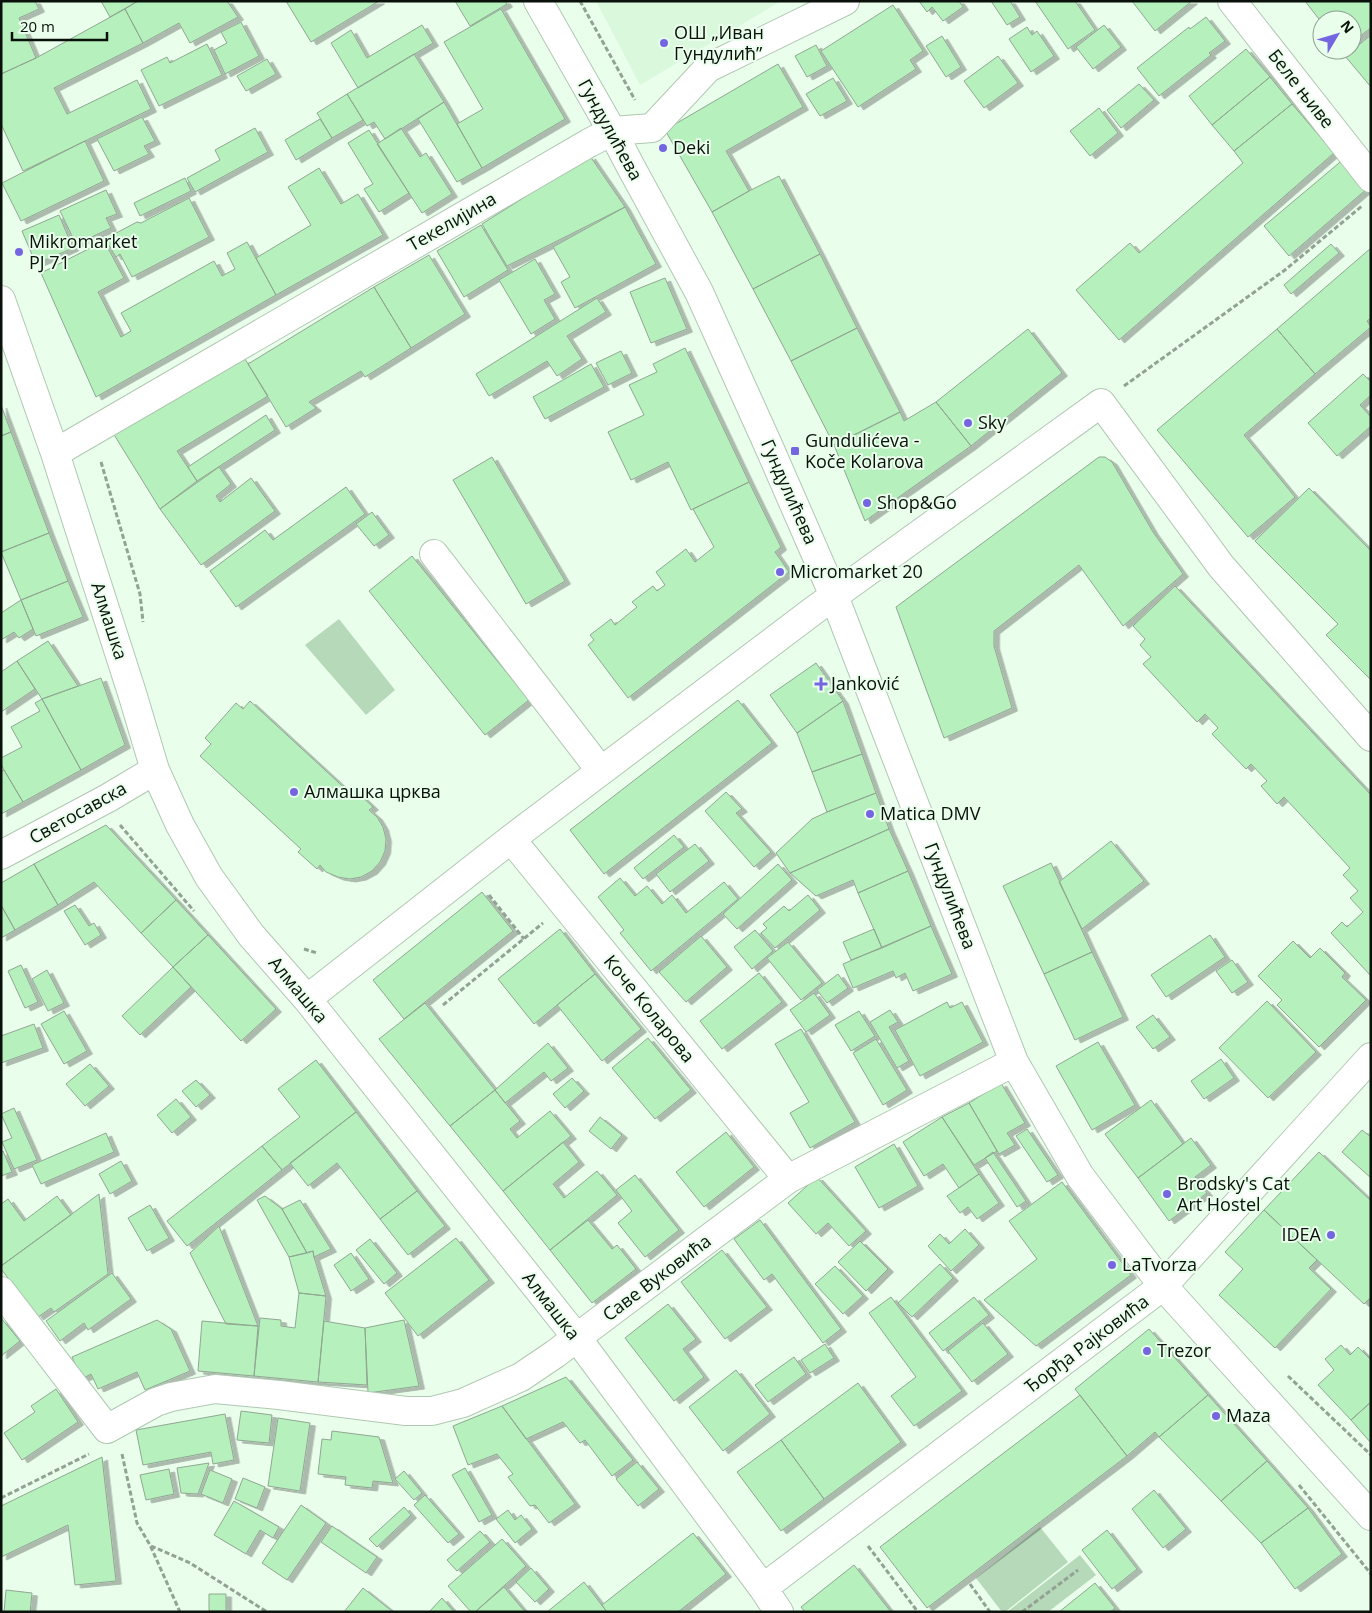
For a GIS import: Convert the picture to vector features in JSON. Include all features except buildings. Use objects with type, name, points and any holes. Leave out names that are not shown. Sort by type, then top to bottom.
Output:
[{"type":"street","name":"Гундулићева","points":[[538,1],[612,131],[699,292],[777,464],[834,596],[1014,1062],[1080,1176],[1164,1286],[1371,1516]]},
{"type":"street","points":[[652,128],[708,68],[845,1]]},
{"type":"street","name":"Беле њиве","points":[[1232,1],[1371,178]]},
{"type":"street","name":"Текелијина","points":[[55,453],[580,148],[612,131],[652,128]]},
{"type":"street","name":"Алмашка","points":[[1,300],[10,353],[55,453],[155,770],[180,825],[208,877],[251,935],[307,999],[577,1338],[779,1612]]},
{"type":"street","points":[[307,999],[511,839],[834,596],[1101,403],[1221,566],[1371,737]]},
{"type":"street","points":[[434,554],[601,771]]},
{"type":"street","name":"Светосавска","points":[[1,855],[108,798],[155,770]]},
{"type":"street","name":"Коче Коларова","points":[[511,839],[788,1179]]},
{"type":"street","name":"Ђорђа Рајковића","points":[[763,1588],[1164,1286],[1371,1057]]},
{"type":"street","name":"Саве Вуковића","points":[[113,1431],[156,1402],[215,1388],[279,1394],[406,1411],[432,1411],[463,1403],[521,1377],[555,1354],[788,1179],[1014,1062]]},
{"type":"street","points":[[1,1291],[113,1431]]},
{"type":"path","points":[[580,1],[652,128]]},
{"type":"path","points":[[1101,403],[1285,270],[1364,205]]},
{"type":"path","points":[[89,433],[98,450],[140,594],[143,623]]},
{"type":"path","points":[[118,823],[194,912]]},
{"type":"path","points":[[470,871],[524,939]]},
{"type":"path","points":[[443,1005],[564,905]]},
{"type":"path","points":[[299,948],[324,955]]},
{"type":"path","points":[[1284,1373],[1371,1455]]},
{"type":"path","points":[[1,1498],[113,1431],[137,1523],[150,1545],[180,1612]]},
{"type":"path","points":[[849,1522],[918,1612]]},
{"type":"path","points":[[150,1545],[190,1563],[267,1612]]},
{"type":"path","points":[[1024,1611],[1078,1570]]},
{"type":"path","points":[[970,1584],[990,1612]]},
{"type":"shaded area","name":"ОШ „Иван Гундулић”","points":[[596,1],[781,1],[640,85]]},
{"type":"shaded area","points":[[339,619],[395,690],[366,715],[305,645]]},
{"type":"shaded area","points":[[1040,1527],[1068,1562],[1005,1612],[1002,1612],[976,1578]]},
{"type":"shaded area","points":[[1080,1555],[1096,1575],[1048,1612],[1007,1612]]},
{"type":"place","name":"ОШ „Иван Гундулић”","points":[[664,43]]},
{"type":"place","name":"Deki","points":[[663,148]]},
{"type":"place","name":"Mikromarket PJ 71","points":[[19,252]]},
{"type":"place","name":"Sky","points":[[968,423]]},
{"type":"place","name":"Gundulićeva - Koče Kolarova","points":[[795,451]]},
{"type":"place","name":"Shop&Go","points":[[867,503]]},
{"type":"place","name":"Micromarket 20","points":[[780,572]]},
{"type":"place","name":"Janković","points":[[821,684]]},
{"type":"place","name":"Алмашка црква","points":[[294,792]]},
{"type":"place","name":"Matica DMV","points":[[870,814]]},
{"type":"place","name":"Brodsky's Cat Art Hostel","points":[[1167,1194]]},
{"type":"place","name":"IDEA","points":[[1331,1235]]},
{"type":"place","name":"LaTvorza","points":[[1112,1265]]},
{"type":"place","name":"Trezor","points":[[1147,1351]]},
{"type":"place","name":"Maza","points":[[1216,1416]]}]
